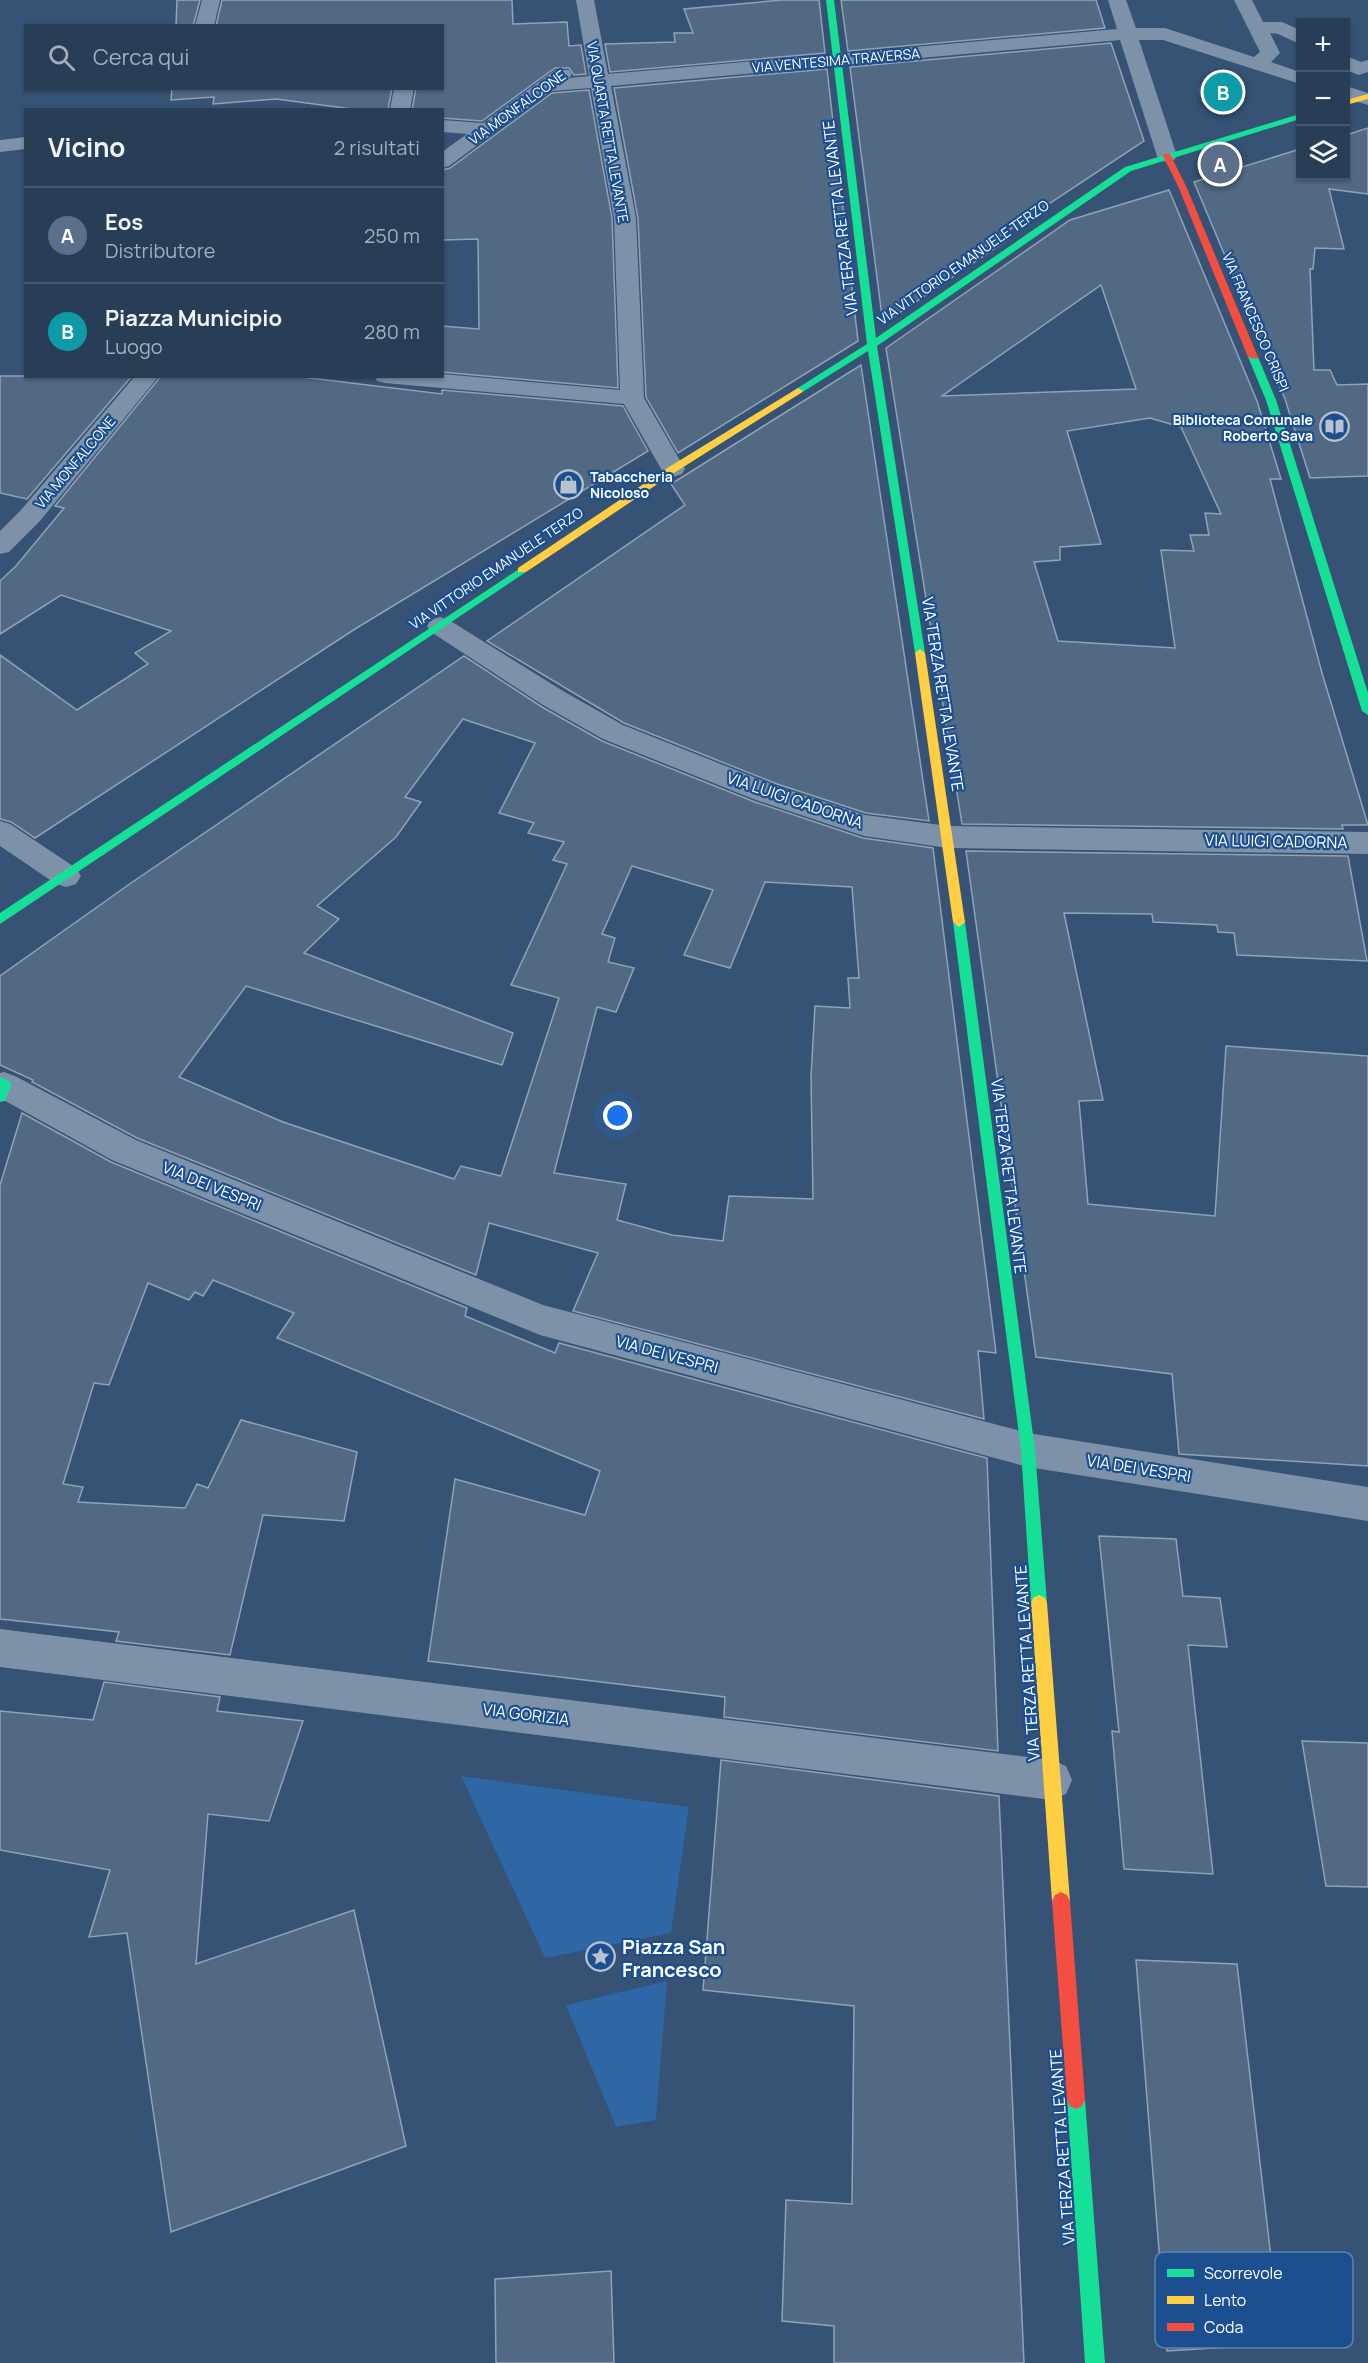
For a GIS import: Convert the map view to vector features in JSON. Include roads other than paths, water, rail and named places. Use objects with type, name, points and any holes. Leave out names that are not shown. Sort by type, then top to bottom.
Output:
[{"type":"street","points":[[205,24],[211,0]]},
{"type":"street","name":"VIA QUARTA RETTA LEVANTE","points":[[585,0],[625,218],[632,398],[673,469]]},
{"type":"street","name":"VIA TERZA RETTA LEVANTE","points":[[830,0],[872,345],[948,837],[1028,1450],[1095,2363]]},
{"type":"street","points":[[1117,0],[1167,156]]},
{"type":"street","points":[[1243,0],[1270,53],[1258,64]]},
{"type":"street","points":[[1257,27],[1282,28],[1296,36]]},
{"type":"street","name":"VIA VENTESIMA TRAVERSA","points":[[544,86],[1128,34],[1165,34],[1296,77]]},
{"type":"street","name":"VIA MONFALCONE","points":[[444,160],[544,86],[593,53]]},
{"type":"street","points":[[1350,64],[1359,69],[1368,66]]},
{"type":"street","points":[[400,108],[404,90]]},
{"type":"street","name":"VIA VITTORIO EMANUELE TERZO","points":[[0,919],[673,469],[872,345],[1128,169],[1296,117]]},
{"type":"street","points":[[444,126],[486,129]]},
{"type":"street","points":[[0,146],[24,143]]},
{"type":"street","name":"VIA FRANCESCO CRISPI","points":[[1167,156],[1182,186],[1271,400],[1368,711]]},
{"type":"street","name":"VIA MONFALCONE","points":[[0,546],[30,516],[146,378]]},
{"type":"street","points":[[407,378],[632,398]]},
{"type":"street","name":"VIA LUIGI CADORNA","points":[[440,626],[553,698],[613,732],[766,793],[864,825],[948,837],[1368,843]]},
{"type":"street","points":[[0,832],[66,876]]},
{"type":"street","name":"VIA DEI VESPRI","points":[[1,1088],[124,1150],[540,1320],[1028,1450],[1368,1504]]},
{"type":"street","name":"VIA GORIZIA","points":[[0,1648],[1052,1780]]},
{"type":"place","name":"Piazza Municipio","points":[[1223,92]]},
{"type":"place","name":"Eos","points":[[1220,164]]},
{"type":"place","name":"Biblioteca Comunale Roberto Sava","points":[[1334,427]]},
{"type":"place","name":"Tabaccheria Nicoloso","points":[[569,484]]},
{"type":"place","name":"Piazza San Francesco","points":[[601,1957]]}]
